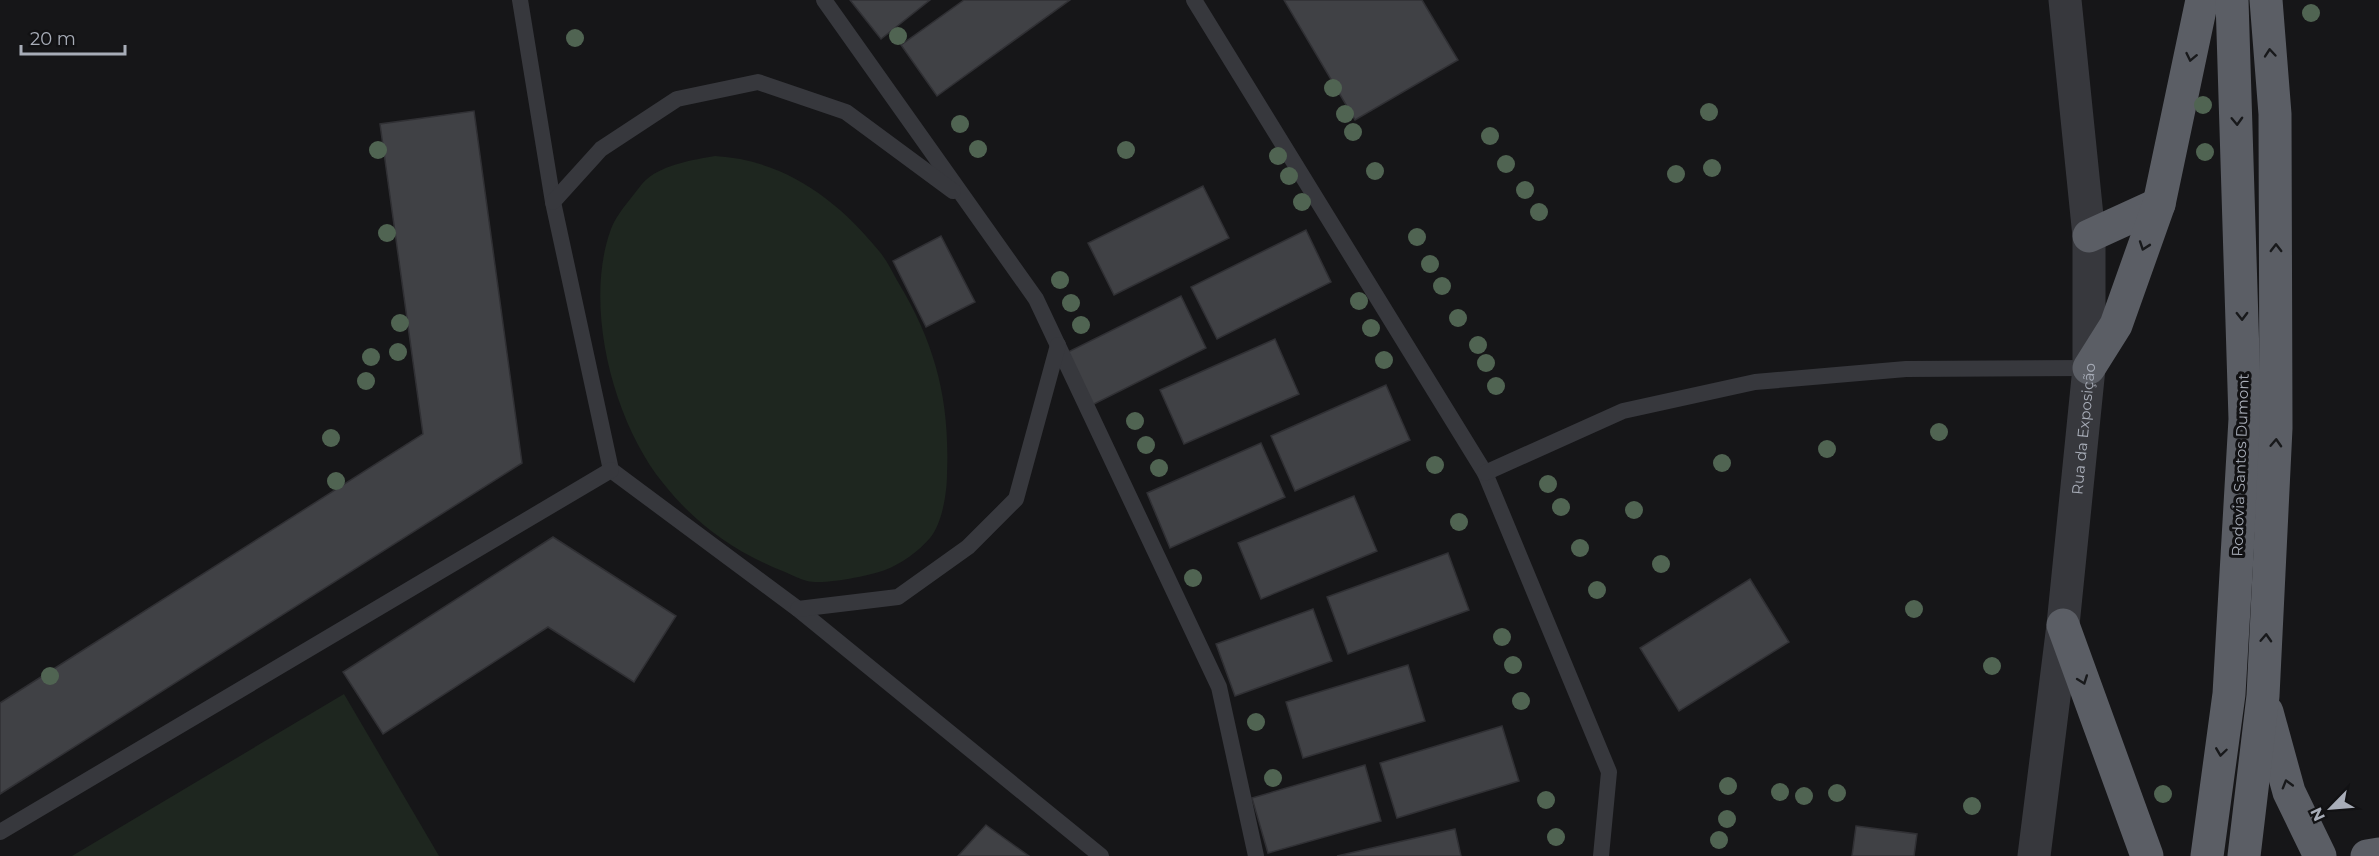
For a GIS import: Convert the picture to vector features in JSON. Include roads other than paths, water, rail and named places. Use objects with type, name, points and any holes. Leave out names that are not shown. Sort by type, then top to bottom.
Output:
[{"type":"highway","points":[[2089,368],[2116,325],[2159,204],[2202,0]]},
{"type":"highway","name":"Rodovia Santos Dumont","points":[[2207,856],[2229,694],[2245,419],[2232,0]]},
{"type":"highway","points":[[2244,856],[2263,696],[2276,428],[2275,114],[2266,0]]},
{"type":"highway","points":[[2089,236],[2159,204]]},
{"type":"highway","points":[[2063,625],[2147,856]]},
{"type":"highway","points":[[2263,696],[2289,792],[2320,856]]},
{"type":"highway","points":[[2367,856],[2379,854]]},
{"type":"street","name":"Rua da Exposição","points":[[2034,856],[2063,625],[2089,368],[2089,236],[2065,0]]},
{"type":"lane","points":[[520,0],[553,202],[611,470],[798,609],[1101,856]]},
{"type":"lane","points":[[824,0],[1036,299],[1219,687],[1256,856]]},
{"type":"lane","points":[[1194,0],[1485,473],[1609,772],[1601,856]]},
{"type":"lane","points":[[553,202],[601,149],[677,99],[758,82],[846,112],[966,200]]},
{"type":"lane","points":[[798,609],[898,597],[968,546],[1016,499],[1058,345]]},
{"type":"lane","points":[[1485,473],[1623,411],[1755,382],[1906,369],[2089,368]]},
{"type":"lane","points":[[0,832],[611,470]]}]
